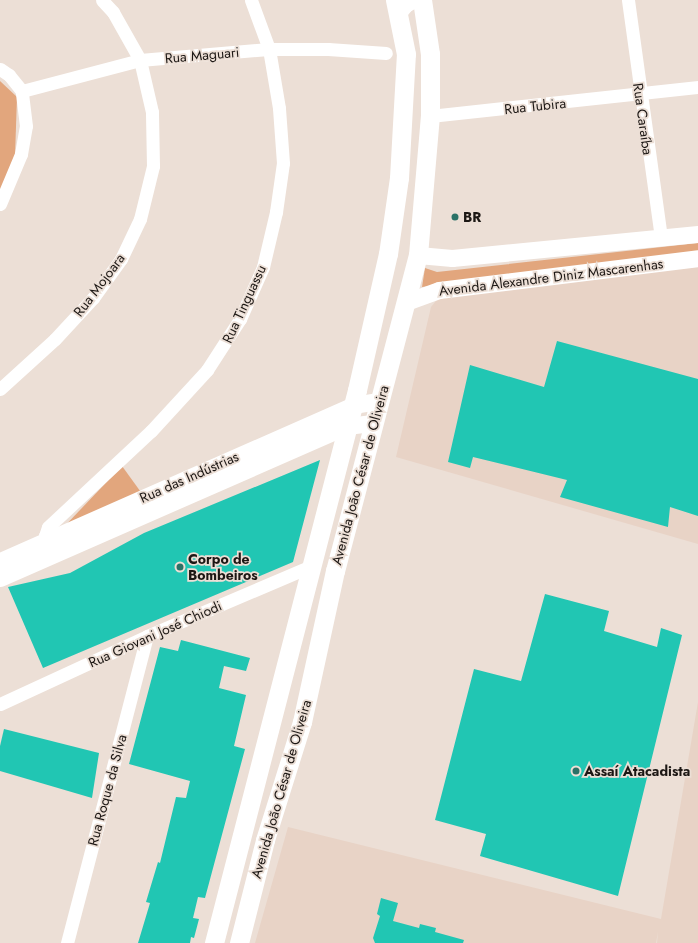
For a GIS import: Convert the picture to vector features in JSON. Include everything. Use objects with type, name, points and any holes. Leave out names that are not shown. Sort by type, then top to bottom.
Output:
[{"type":"main road","name":"Avenida João César de Oliveira","points":[[238,943],[265,840],[302,722],[335,571],[372,423],[379,402],[418,255],[430,116],[430,54],[422,0]]},
{"type":"main road","name":"Avenida João César de Oliveira","points":[[214,943],[353,405],[388,254],[399,178],[406,54],[396,8]]},
{"type":"street","name":"Rua Mojoara","points":[[0,389],[55,339],[93,298],[121,259],[140,219],[153,166],[152,112],[140,60],[113,12],[102,0]]},
{"type":"street","name":"Rua Tinguassu","points":[[49,548],[46,531],[48,527],[151,432],[208,370],[240,319],[262,267],[276,212],[283,163],[279,108],[269,49],[251,0]]},
{"type":"street","points":[[396,8],[406,6],[416,0]]},
{"type":"street","name":"Rua Caraíba","points":[[628,0],[661,238]]},
{"type":"street","name":"Rua Maguari","points":[[22,91],[140,60],[269,49],[386,53]]},
{"type":"street","points":[[0,69],[9,75],[22,91],[26,126],[21,154],[0,204]]},
{"type":"street","name":"Rua Tubira","points":[[430,116],[640,95],[698,87]]},
{"type":"street","name":"Avenida Alexandre Diniz Mascarenhas","points":[[418,255],[452,258],[698,234]]},
{"type":"street","name":"Avenida Alexandre Diniz Mascarenhas","points":[[406,302],[439,290],[698,258]]},
{"type":"street","name":"Rua das Indústrias","points":[[0,578],[49,548],[353,405],[379,402]]},
{"type":"street","name":"Rua das Indústrias","points":[[0,561],[49,548],[347,426],[372,423]]},
{"type":"street","name":"Rua Giovani José Chiodi","points":[[0,704],[147,636],[311,566]]},
{"type":"street","name":"Rua Roque da Silva","points":[[67,943],[147,636]]},
{"type":"shaded area","points":[[0,81],[17,97],[15,156],[0,192]]},
{"type":"shaded area","points":[[698,243],[698,251],[422,287],[425,268],[437,272]]},
{"type":"shaded area","points":[[698,264],[698,544],[396,457],[431,307],[440,296]]},
{"type":"shaded area","points":[[122,466],[143,495],[59,532]]},
{"type":"shaded area","points":[[698,702],[698,943],[657,943],[658,932],[656,943],[255,943],[288,827],[661,919]]},
{"type":"building","points":[[557,341],[698,379],[698,516],[670,507],[668,527],[560,497],[567,480],[473,457],[470,468],[448,462],[470,365],[544,387]]},
{"type":"building","name":"Corpo de Bombeiros","points":[[320,460],[293,562],[43,668],[8,587],[70,573],[144,533]]},
{"type":"building","name":"Assaí Atacadista","points":[[545,594],[609,611],[604,631],[657,647],[661,628],[682,635],[618,896],[480,856],[486,834],[435,820],[474,669],[521,681]]},
{"type":"building","points":[[181,640],[250,658],[246,671],[224,666],[219,688],[246,695],[234,746],[245,749],[205,898],[198,897],[193,918],[199,919],[194,938],[191,937],[190,943],[138,943],[150,903],[146,902],[158,862],[160,863],[176,797],[186,798],[190,781],[129,764],[160,647],[178,651]]},
{"type":"building","points":[[4,729],[99,753],[92,798],[0,771],[0,746]]},
{"type":"building","points":[[381,898],[398,903],[393,921],[419,928],[420,924],[436,928],[435,932],[464,940],[463,943],[375,943],[373,938],[380,916],[377,914]]},
{"type":"place","name":"BR","points":[[455,217]]},
{"type":"place","name":"Corpo de Bombeiros","points":[[180,567]]},
{"type":"place","name":"Assaí Atacadista","points":[[576,771]]}]
